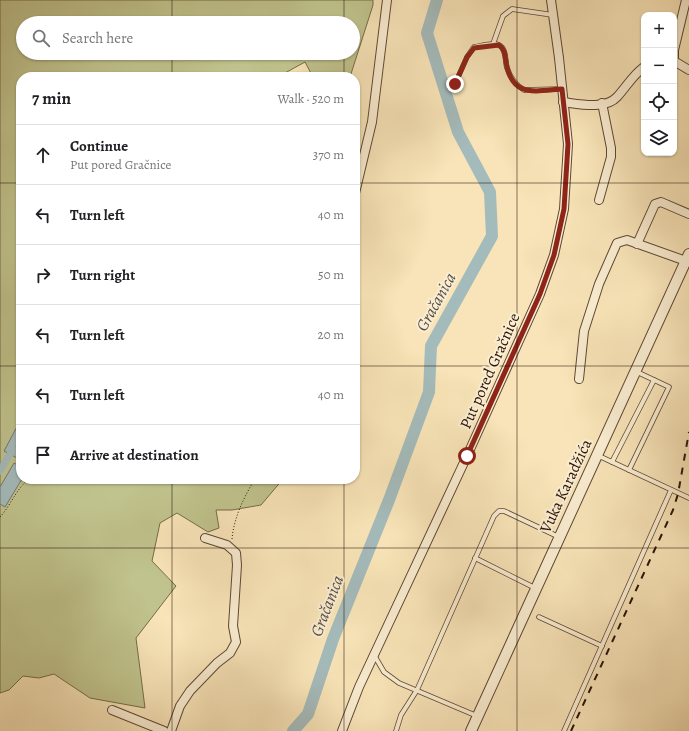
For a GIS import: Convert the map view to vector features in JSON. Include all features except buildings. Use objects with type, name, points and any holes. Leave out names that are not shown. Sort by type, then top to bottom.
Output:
[{"type":"street","points":[[360,172],[372,122],[387,0]]},
{"type":"street","name":"Put pored Gračnice","points":[[342,731],[358,687],[534,308],[554,255],[564,209],[568,144],[551,0]]},
{"type":"street","points":[[674,48],[686,0]]},
{"type":"street","points":[[677,63],[689,70]]},
{"type":"street","points":[[564,102],[586,105],[608,103],[616,98],[632,76],[641,69]]},
{"type":"street","points":[[599,200],[611,157],[611,148],[602,103]]},
{"type":"street","points":[[637,244],[656,204],[661,202],[689,214]]},
{"type":"street","points":[[579,379],[584,331],[599,284],[617,243],[627,240],[687,258]]},
{"type":"street","name":"Vuka Karadžića","points":[[471,731],[687,258]]},
{"type":"street","points":[[171,731],[180,706],[190,691],[217,663],[230,654],[236,642],[233,626],[238,565],[236,553],[232,548],[205,538]]},
{"type":"street","points":[[112,710],[164,731]]},
{"type":"lane","points":[[494,44],[503,16],[512,9],[553,15]]},
{"type":"lane","points":[[455,84],[467,57],[474,48],[494,44],[499,45],[504,50],[507,68],[514,81],[524,90],[562,89]]},
{"type":"lane","points":[[630,470],[669,387],[635,371]]},
{"type":"lane","points":[[612,462],[654,380]]},
{"type":"lane","points":[[596,455],[689,498]]},
{"type":"lane","points":[[564,731],[671,490]]},
{"type":"lane","points":[[396,731],[401,715],[417,690],[494,516],[500,511],[510,513],[559,537]]},
{"type":"lane","points":[[475,558],[536,588]]},
{"type":"lane","points":[[539,616],[602,646]]},
{"type":"lane","points":[[374,654],[384,672],[399,683],[477,716]]},
{"type":"path","points":[[0,517],[22,484]]},
{"type":"path","points":[[232,548],[235,524],[241,504],[252,484]]},
{"type":"green space","points":[[0,0],[373,0],[373,5],[360,46],[360,16],[16,16],[16,60],[355,60],[352,72],[310,72],[305,62],[287,72],[16,72],[16,484],[279,484],[261,505],[232,510],[216,510],[219,528],[208,532],[177,513],[160,523],[152,561],[176,586],[136,638],[145,708],[90,698],[54,674],[39,678],[23,676],[9,690],[0,693]]},
{"type":"water","points":[[16,428],[16,457],[4,451]]},
{"type":"water","points":[[14,463],[16,464],[16,484],[19,484],[5,507],[0,504],[0,487]]},
{"type":"waterway","name":"Gračanica","points":[[293,731],[308,714],[333,639],[389,500],[429,392],[431,346],[492,236],[490,192],[458,132],[427,33],[437,0]]},
{"type":"waterway","points":[[0,471],[10,454]]},
{"type":"railway","points":[[571,731],[673,510],[678,494],[689,432]]},
{"type":"route","points":[[455,84],[467,57],[474,48],[494,44],[501,46],[504,50],[507,68],[518,87],[531,91],[562,89],[568,144],[564,209],[554,255],[540,294],[467,456]]}]
